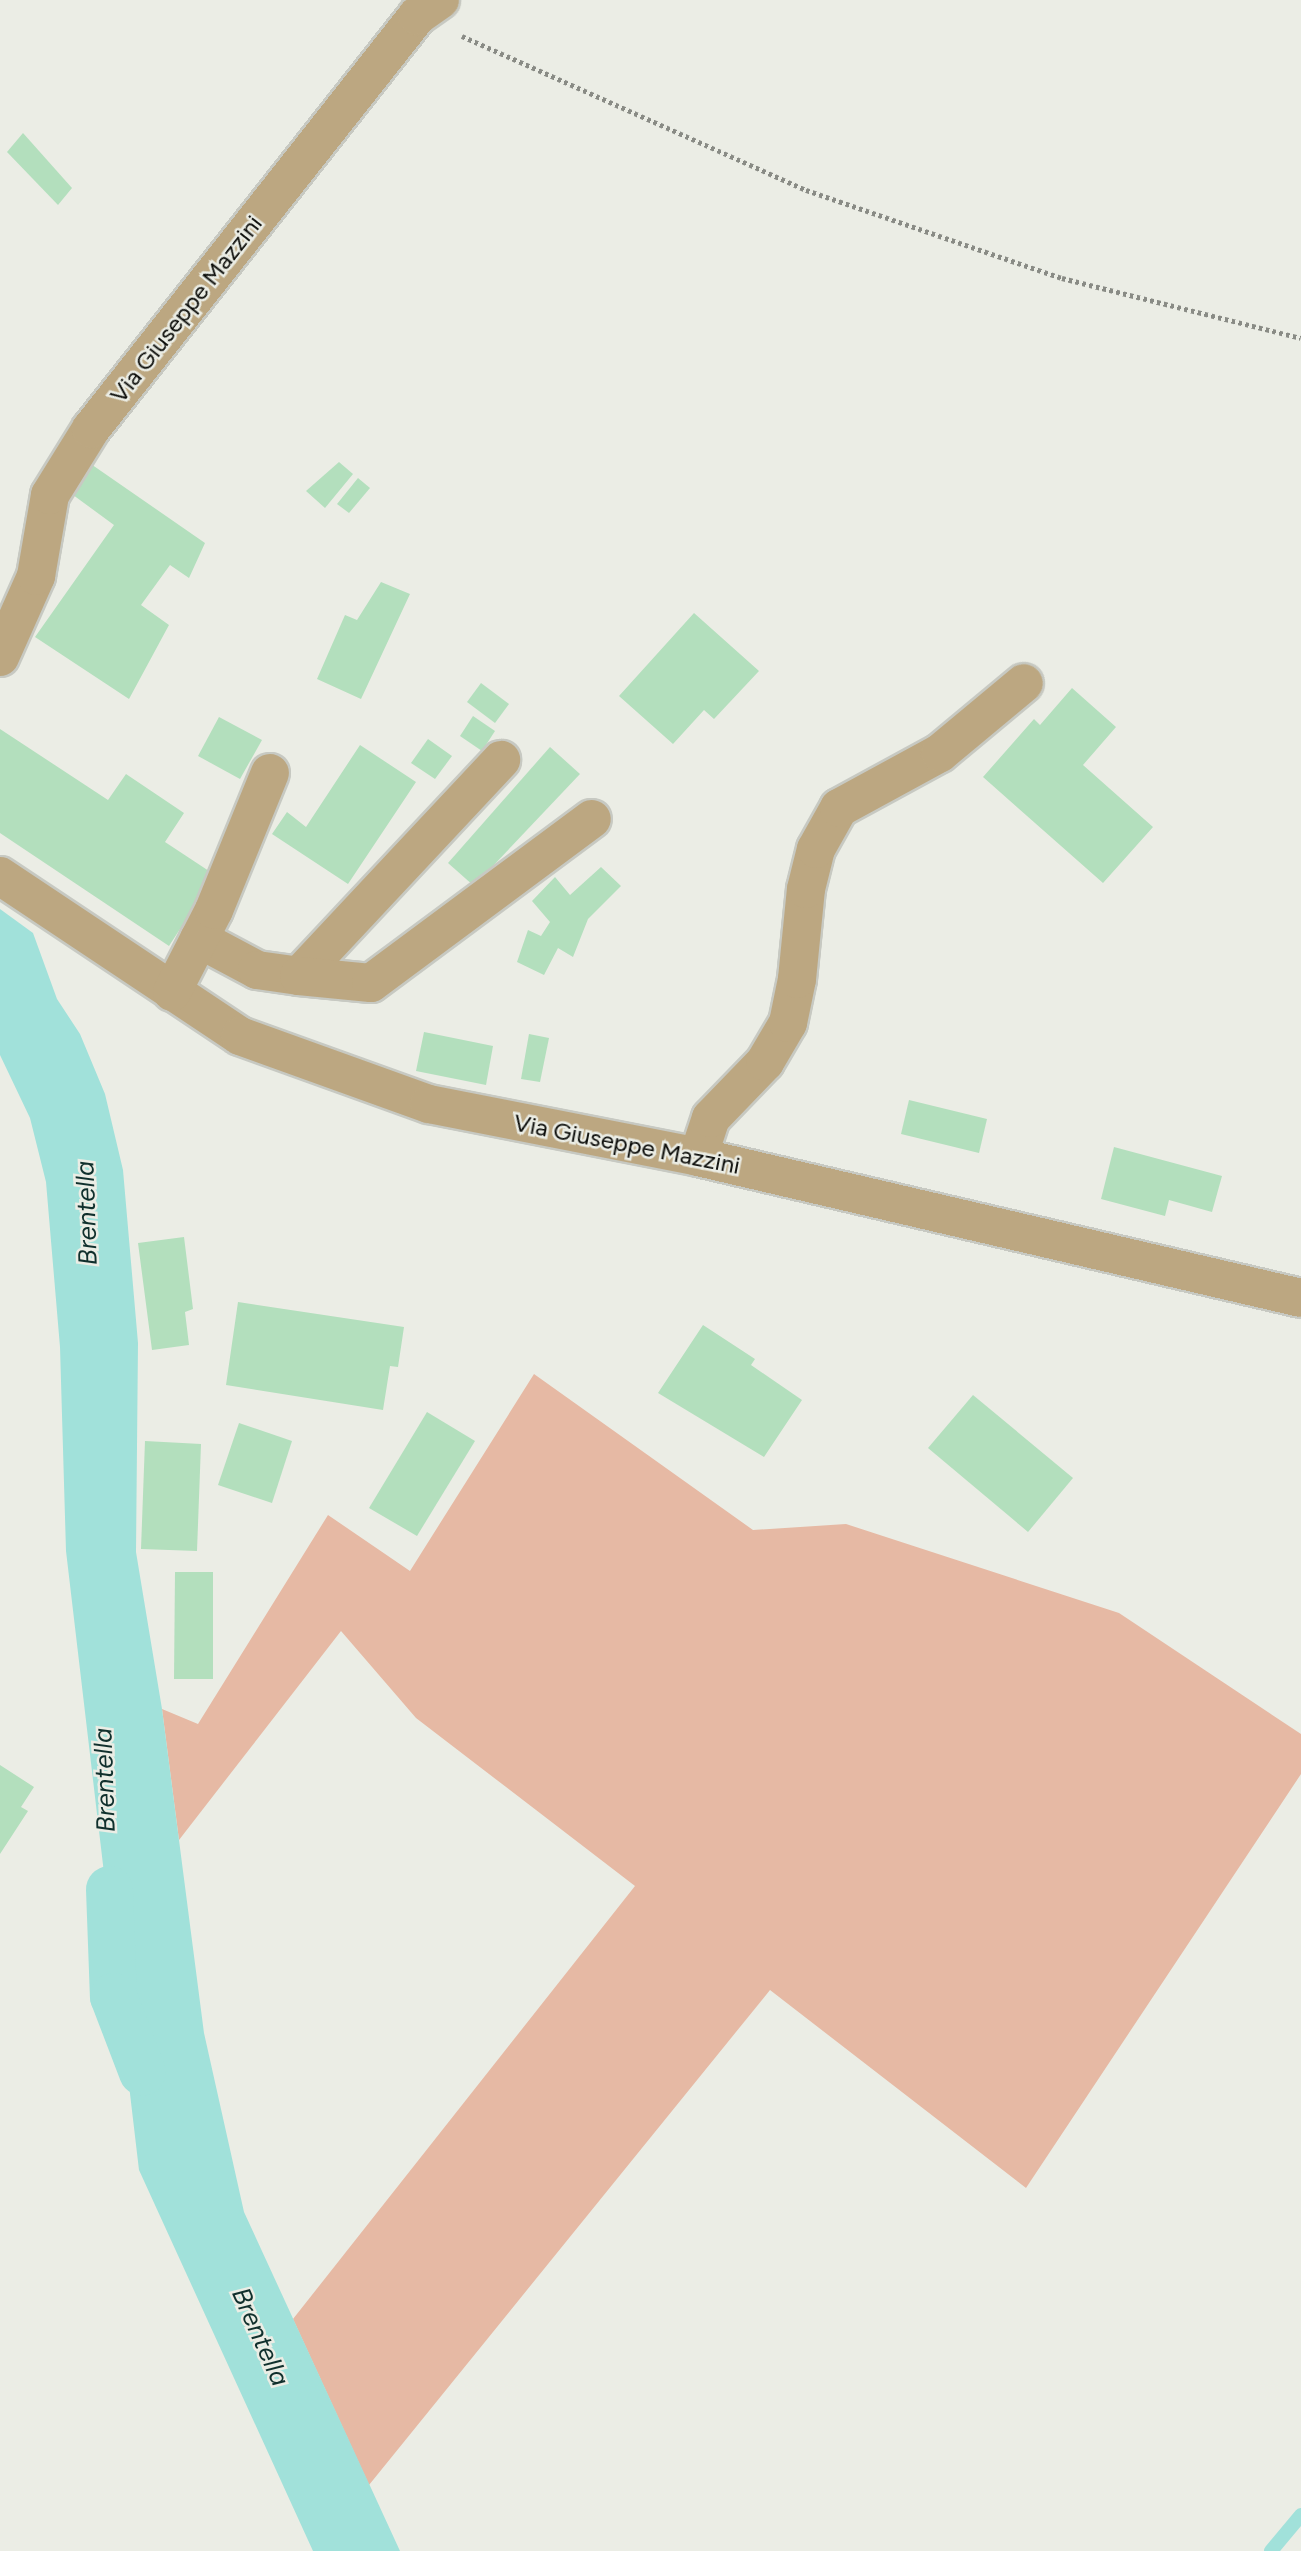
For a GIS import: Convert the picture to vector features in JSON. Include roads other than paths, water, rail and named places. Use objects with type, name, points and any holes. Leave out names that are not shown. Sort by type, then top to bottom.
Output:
[{"type":"street","name":"Via Giuseppe Mazzini","points":[[0,657],[36,576],[50,495],[91,429],[428,8]]},
{"type":"street","points":[[698,1157],[711,1118],[765,1062],[788,1023],[797,979],[806,889],[816,849],[839,808],[940,753],[1024,683]]},
{"type":"street","points":[[299,976],[500,761]]},
{"type":"street","points":[[172,992],[199,939],[270,773]]},
{"type":"street","points":[[199,939],[257,970],[371,983],[592,819]]},
{"type":"street","name":"Via Giuseppe Mazzini","points":[[0,876],[240,1036],[429,1104],[698,1157],[1301,1297]]},
{"type":"water","points":[[0,909],[33,933],[57,999],[80,1034],[105,1094],[123,1170],[138,1343],[136,1552],[162,1709],[204,2033],[244,2212],[400,2551],[313,2551],[139,2170],[66,1551],[60,1347],[46,1182],[30,1118],[0,1055]]},
{"type":"waterway","name":"Brentella","points":[[109,1889],[113,1996],[142,2072]]},
{"type":"waterway","points":[[1271,2551],[1301,2515]]}]
